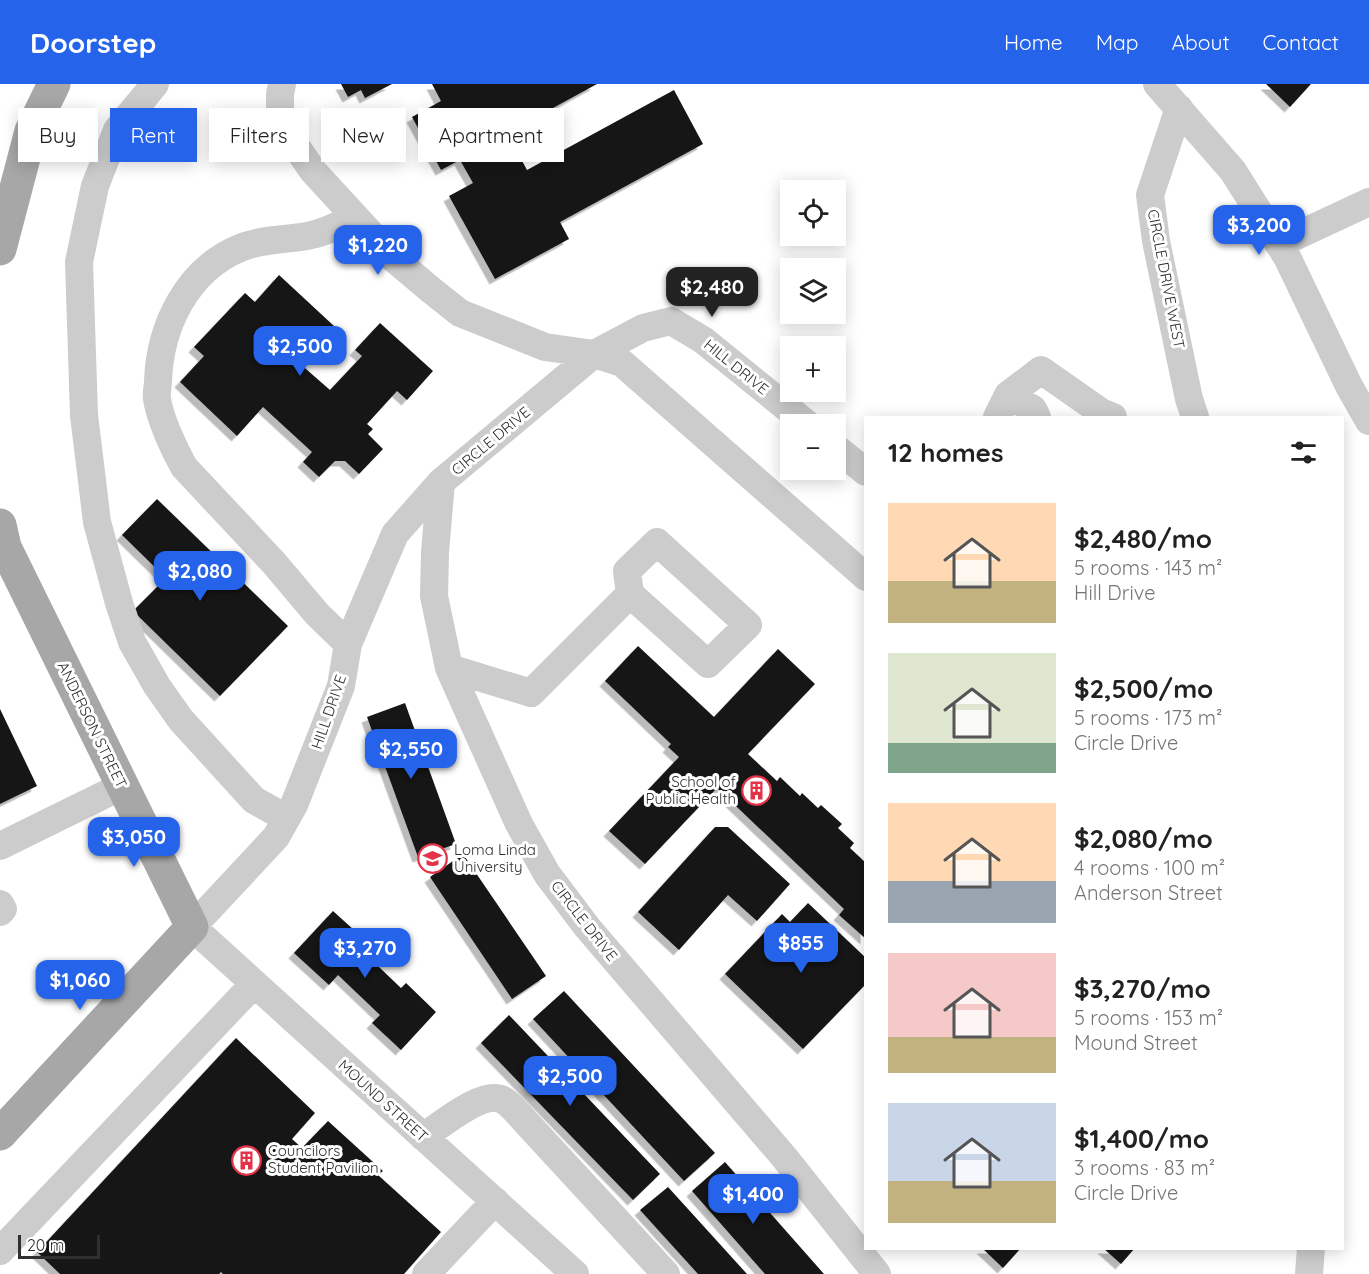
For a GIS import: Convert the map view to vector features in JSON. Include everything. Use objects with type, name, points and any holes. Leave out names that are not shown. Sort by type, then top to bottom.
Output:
[{"type":"main road","points":[[0,249],[31,131],[54,84]]},
{"type":"main road","name":"ANDERSON STREET","points":[[0,525],[5,547],[192,927]]},
{"type":"main road","points":[[2,1129],[192,927]]},
{"type":"street","points":[[155,84],[117,130],[95,186],[79,262],[84,415],[98,522],[119,603],[132,642],[156,686],[181,720],[254,800],[286,818]]},
{"type":"street","points":[[282,84],[280,117],[286,133],[313,171],[393,258],[460,312],[545,346],[594,354],[622,363],[864,575]]},
{"type":"street","points":[[1157,84],[1233,171],[1279,244],[1348,386],[1369,421]]},
{"type":"street","name":"CIRCLE DRIVE WEST","points":[[1179,108],[1150,195],[1155,241],[1195,416]]},
{"type":"street","points":[[1279,244],[1369,202]]},
{"type":"street","points":[[348,644],[317,614],[274,563],[184,467],[173,449],[157,399],[159,357],[163,338],[178,305],[193,284],[212,264],[225,254],[243,246],[268,240],[308,236],[332,229],[354,218]]},
{"type":"street","name":"HILL DRIVE","points":[[594,354],[643,328],[671,321],[704,340],[795,414]]},
{"type":"street","name":"CIRCLE DRIVE","points":[[594,354],[441,482],[434,596],[449,668],[519,824],[547,874],[587,927],[784,1156],[877,1274]]},
{"type":"street","points":[[1002,406],[1041,370],[1101,412],[1111,416]]},
{"type":"street","points":[[1002,406],[1033,409],[1036,416]]},
{"type":"street","points":[[846,456],[864,470]]},
{"type":"street","name":"HILL DRIVE","points":[[192,927],[276,837],[294,805],[341,686],[348,644],[395,534],[441,482]]},
{"type":"street","points":[[449,668],[531,693],[630,594]]},
{"type":"street","points":[[0,846],[122,786]]},
{"type":"street","points":[[0,904],[3,909],[0,912]]},
{"type":"street","name":"MOUND STREET","points":[[192,927],[575,1274]]},
{"type":"street","points":[[0,1251],[254,984]]},
{"type":"street","points":[[423,1137],[468,1107],[489,1098],[502,1099],[666,1274]]},
{"type":"street","points":[[426,1274],[495,1201]]},
{"type":"street","points":[[1309,1274],[1311,1250]]},
{"type":"street","points":[[0,1270],[4,1274]]},
{"type":"building","points":[[341,84],[392,84],[365,98],[361,90],[348,97]]},
{"type":"building","points":[[432,84],[597,84],[553,108],[428,108],[441,101]]},
{"type":"building","points":[[1266,84],[1311,84],[1290,107]]},
{"type":"building","points":[[674,90],[703,144],[560,222],[569,239],[495,279],[449,196],[473,183],[461,162],[523,162],[527,170],[542,162],[564,162],[564,150]]},
{"type":"building","points":[[418,114],[418,128],[412,117]]},
{"type":"building","points":[[437,162],[456,162],[441,170]]},
{"type":"building","points":[[279,275],[334,326],[298,362],[330,390],[362,356],[355,350],[380,323],[433,371],[407,400],[397,391],[367,424],[373,429],[368,434],[383,449],[359,474],[345,461],[335,461],[319,477],[303,462],[312,452],[263,407],[237,436],[180,382],[204,356],[194,347],[245,293],[255,302]]},
{"type":"building","points":[[157,499],[288,626],[220,696],[133,611],[166,578],[122,535]]},
{"type":"building","name":"School of Public Health","points":[[638,646],[714,717],[778,649],[815,684],[748,754],[777,781],[780,777],[800,796],[802,793],[818,808],[821,805],[842,824],[838,828],[854,843],[850,848],[864,861],[864,937],[839,915],[844,909],[717,788],[645,864],[609,831],[679,757],[668,747],[671,744],[605,681]]},
{"type":"building","points":[[405,703],[456,844],[418,857],[367,717]]},
{"type":"building","points":[[0,709],[37,786],[0,804]]},
{"type":"building","points":[[715,827],[728,827],[790,884],[757,921],[728,895],[679,950],[638,912]]},
{"type":"building","points":[[463,854],[546,976],[512,999],[430,877]]},
{"type":"building","points":[[808,903],[864,956],[864,986],[803,1049],[725,974],[782,914],[790,922]]},
{"type":"building","points":[[333,911],[365,940],[358,947],[401,988],[406,983],[436,1012],[401,1050],[372,1023],[380,1015],[338,975],[329,985],[294,953]]},
{"type":"building","points":[[564,991],[715,1153],[684,1181],[533,1019]]},
{"type":"building","points":[[509,1015],[660,1174],[633,1200],[481,1043]]},
{"type":"building","name":"Councilors Student Pavilion","points":[[236,1038],[315,1113],[292,1139],[302,1148],[328,1121],[383,1171],[378,1175],[441,1232],[404,1274],[223,1274],[221,1272],[219,1274],[60,1274],[37,1252]]},
{"type":"building","points":[[725,1162],[824,1274],[765,1274],[692,1191]]},
{"type":"building","points":[[668,1187],[747,1274],[698,1274],[640,1210]]},
{"type":"building","points":[[984,1250],[1019,1250],[1003,1268]]},
{"type":"building","points":[[1105,1250],[1133,1250],[1121,1264]]},
{"type":"place","name":"School of Public Health","points":[[757,791]]},
{"type":"place","name":"Loma Linda University","points":[[433,859]]},
{"type":"place","name":"Councilors Student Pavilion","points":[[247,1160]]}]
